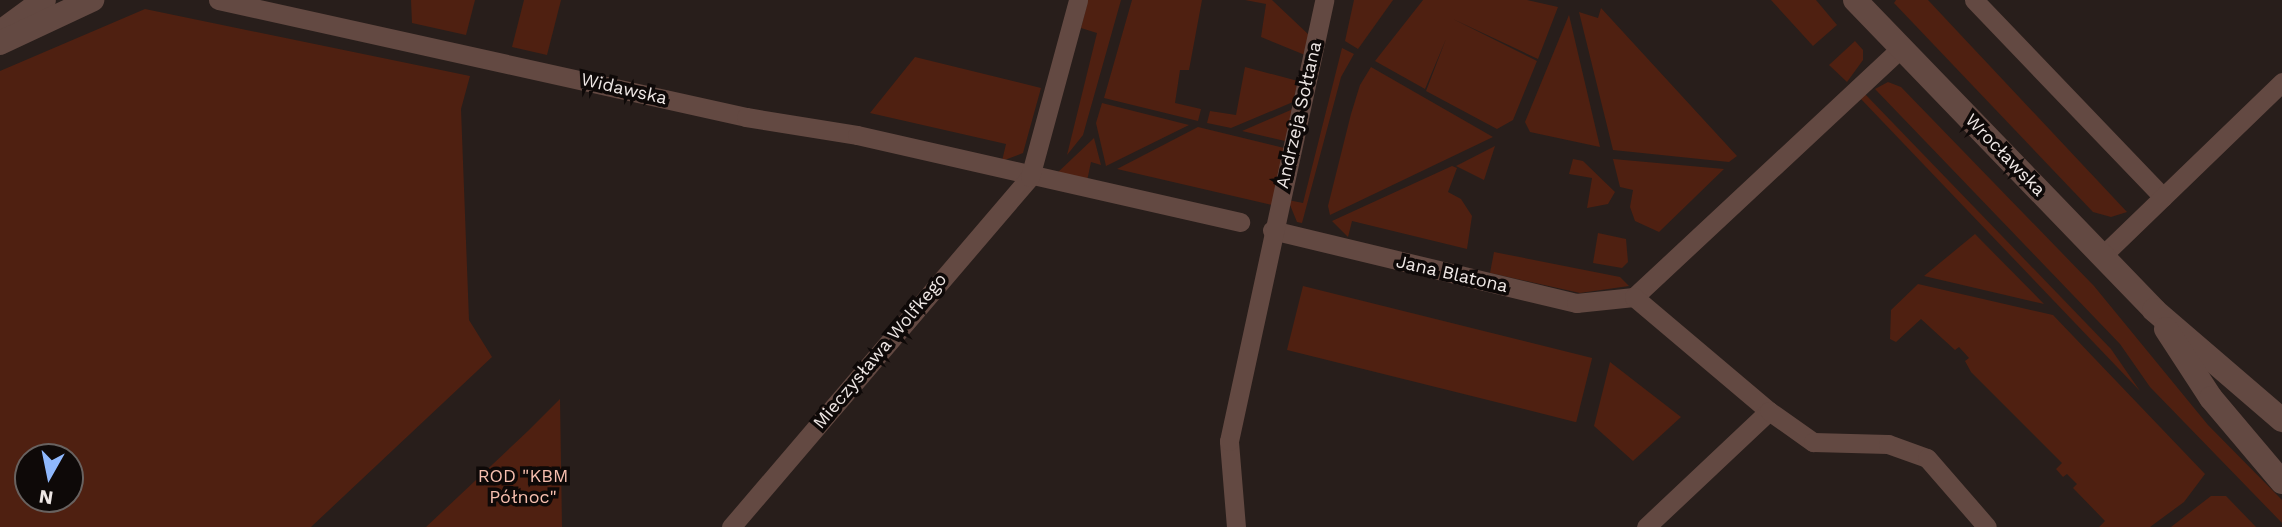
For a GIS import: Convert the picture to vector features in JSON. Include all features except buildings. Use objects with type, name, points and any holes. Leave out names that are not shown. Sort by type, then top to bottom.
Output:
[{"type":"street","points":[[0,33],[44,0]]},
{"type":"street","points":[[0,43],[92,0]]},
{"type":"street","name":"Widawska","points":[[218,0],[746,117],[857,135],[1030,177]]},
{"type":"street","name":"Mieczysława Wolfkego","points":[[731,527],[1030,177],[1079,0]]},
{"type":"street","name":"Andrzeja Sołtana","points":[[1272,230],[1324,0]]},
{"type":"street","name":"Wrocławska","points":[[1854,0],[2154,310],[2282,420]]},
{"type":"street","points":[[1974,0],[2163,197]]},
{"type":"street","points":[[1900,49],[1634,297],[1769,411],[1813,442],[1888,444],[1927,458],[1987,527]]},
{"type":"street","points":[[2103,256],[2282,82]]},
{"type":"street","points":[[1030,177],[1240,222]]},
{"type":"street","points":[[1236,527],[1229,441],[1272,230]]},
{"type":"street","name":"Jana Blatona","points":[[1272,230],[1576,303],[1634,297]]},
{"type":"street","name":"Wrocławska","points":[[2154,310],[2211,398],[2277,475]]},
{"type":"street","points":[[1646,527],[1769,411]]},
{"type":"green space","points":[[411,0],[475,0],[466,35],[412,23]]},
{"type":"green space","points":[[524,0],[561,0],[547,55],[512,47]]},
{"type":"green space","points":[[1088,0],[1121,0],[1083,135],[1067,155],[1097,33],[1081,28]]},
{"type":"green space","points":[[1132,0],[1202,0],[1189,70],[1180,70],[1175,103],[1201,109],[1198,121],[1104,98]]},
{"type":"green space","points":[[1245,0],[1272,0],[1309,35],[1305,55],[1261,37],[1266,4]]},
{"type":"green space","points":[[1354,0],[1393,0],[1358,49],[1345,41]]},
{"type":"green space","points":[[1423,0],[1527,0],[1558,7],[1538,59],[1453,19],[1537,61],[1513,120],[1497,129],[1426,91],[1446,39],[1425,89],[1375,61]]},
{"type":"green space","points":[[1771,0],[1816,0],[1837,25],[1813,46]]},
{"type":"green space","points":[[1896,0],[1928,0],[2127,212],[2111,217],[2093,212],[1894,3]]},
{"type":"green space","points":[[1601,8],[1737,156],[1729,162],[1613,150],[1579,12],[1598,18]]},
{"type":"green space","points":[[145,9],[470,76],[461,109],[469,320],[492,357],[311,527],[0,527],[0,71]]},
{"type":"green space","points":[[1569,15],[1600,147],[1530,132],[1525,122]]},
{"type":"green space","points":[[1855,41],[1863,50],[1863,60],[1847,82],[1829,65]]},
{"type":"green space","points":[[1342,48],[1354,54],[1341,77],[1302,223],[1297,222],[1288,200],[1303,203]]},
{"type":"green space","points":[[915,57],[1041,88],[1023,153],[1002,161],[1006,144],[870,113]]},
{"type":"green space","points":[[1245,67],[1298,81],[1293,102],[1231,128],[1207,123],[1210,111],[1236,115]]},
{"type":"green space","points":[[1371,67],[1493,137],[1330,215],[1328,206],[1351,114],[1360,85]]},
{"type":"green space","points":[[1888,82],[1901,87],[2094,286],[2208,425],[2282,500],[2282,523],[2150,387],[2120,344],[1875,89]]},
{"type":"green space","points":[[1865,94],[2111,349],[2140,391],[1861,99]]},
{"type":"green space","points":[[1102,103],[1189,125],[1106,166],[1096,123]]},
{"type":"green space","points":[[1293,109],[1285,141],[1242,131]]},
{"type":"green space","points":[[1198,127],[1284,148],[1272,205],[1117,169]]},
{"type":"green space","points":[[1094,138],[1101,165],[1091,162],[1087,181],[1055,175]]},
{"type":"green space","points":[[1495,146],[1484,180],[1456,166]]},
{"type":"green space","points":[[1573,159],[1583,161],[1615,192],[1608,204],[1587,208],[1592,178],[1569,174]]},
{"type":"green space","points":[[1613,159],[1724,169],[1659,232],[1635,221],[1630,207],[1633,190],[1620,187]]},
{"type":"green space","points":[[1452,166],[1457,168],[1448,192],[1461,199],[1472,216],[1467,249],[1352,221],[1348,237],[1332,221]]},
{"type":"green space","points":[[1598,233],[1626,239],[1628,262],[1622,268],[1593,263]]},
{"type":"green space","points":[[1975,234],[2044,304],[1924,276]]},
{"type":"green space","points":[[1494,252],[1620,277],[1629,286],[1580,293],[1490,273]]},
{"type":"green space","points":[[1918,284],[2053,315],[2205,474],[2184,502],[2150,527],[2099,527],[2105,521],[2073,488],[2077,484],[2067,474],[2063,477],[2056,469],[2062,463],[1971,372],[1965,361],[1969,358],[1959,347],[1955,350],[1921,319],[1896,342],[1890,339],[1891,310]]},
{"type":"green space","points":[[1303,286],[1592,358],[1576,422],[1287,350]]},
{"type":"green space","points":[[1610,362],[1681,417],[1633,461],[1594,426]]},
{"type":"green space","name":"ROD \"KBM Północ\"","points":[[560,399],[562,527],[426,527],[529,430]]},
{"type":"green space","points":[[2211,496],[2226,496],[2256,527],[2171,527]]}]
